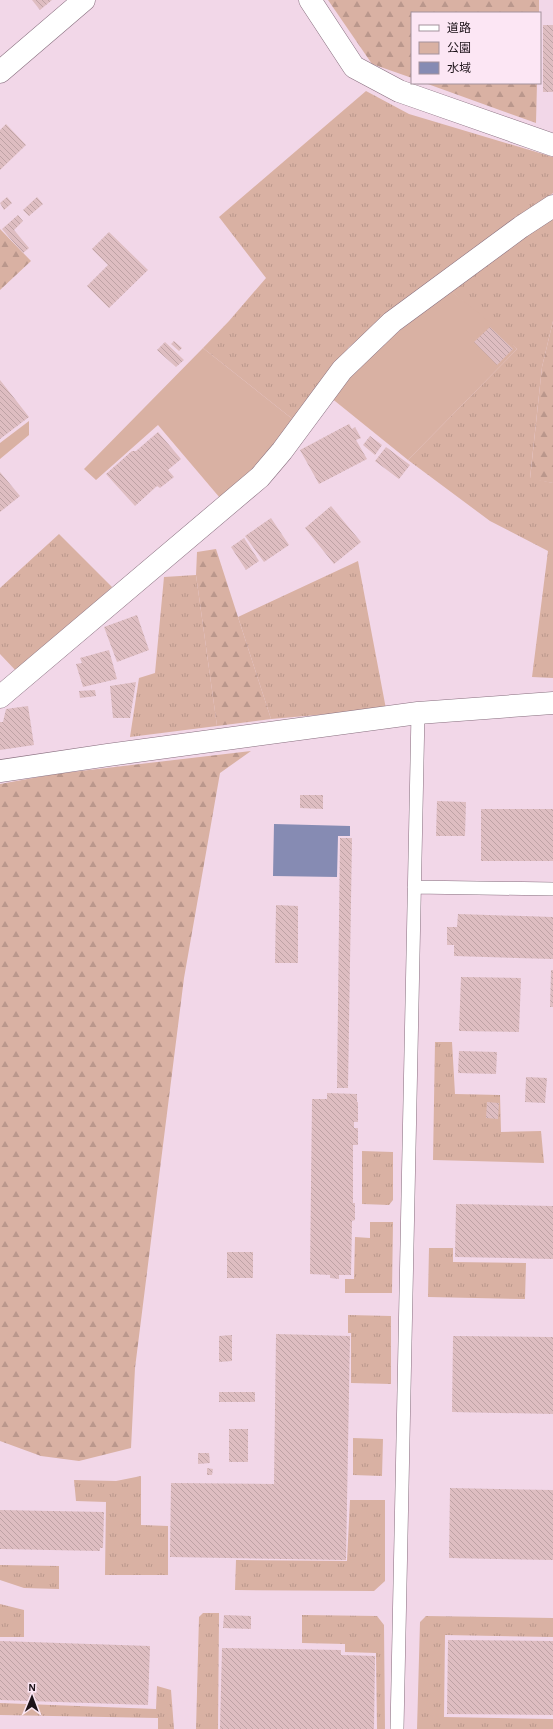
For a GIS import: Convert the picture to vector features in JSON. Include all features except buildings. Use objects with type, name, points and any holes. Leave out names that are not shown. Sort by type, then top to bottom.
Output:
[{"type":"street","points":[[0,72],[84,0]]},
{"type":"street","points":[[310,0],[354,67],[399,91],[553,144]]},
{"type":"street","points":[[0,697],[260,477],[282,451],[342,370],[392,322],[521,227],[553,206]]},
{"type":"street","points":[[0,771],[418,713],[553,703]]},
{"type":"lane","points":[[397,1729],[418,713]]},
{"type":"lane","points":[[414,887],[553,889]]},
{"type":"green space","points":[[328,0],[539,0],[539,12],[411,12],[411,78],[372,64]]},
{"type":"green space","points":[[428,84],[537,84],[536,123]]},
{"type":"green space","points":[[366,91],[409,114],[553,157],[553,193],[349,347],[295,421],[203,348],[229,321],[266,278],[219,217]]},
{"type":"green space","points":[[553,216],[553,321],[542,367],[530,478],[553,483],[553,678],[532,677],[548,551],[490,521],[408,460],[517,349],[450,290]]},
{"type":"green space","points":[[0,229],[31,261],[0,290]]},
{"type":"green space","points":[[450,290],[492,324],[517,349],[408,460],[330,397],[363,360]]},
{"type":"green space","points":[[553,321],[553,483],[530,479],[542,367]]},
{"type":"green space","points":[[203,348],[295,421],[257,467],[220,498],[158,425],[96,480],[84,469]]},
{"type":"green space","points":[[29,421],[29,435],[0,459],[0,443]]},
{"type":"green space","points":[[59,534],[112,587],[18,673],[0,654],[0,588]]},
{"type":"green space","points":[[216,549],[271,719],[217,726],[196,575],[197,552]]},
{"type":"green space","points":[[358,561],[386,709],[271,719],[238,617]]},
{"type":"green space","points":[[196,575],[217,726],[130,737],[139,678],[155,673],[164,577]]},
{"type":"green space","points":[[251,751],[220,773],[184,978],[135,1368],[131,1448],[79,1461],[41,1456],[0,1441],[0,784],[55,774]]},
{"type":"green space","points":[[435,1042],[452,1042],[455,1094],[500,1095],[501,1132],[541,1131],[544,1163],[433,1160]]},
{"type":"green space","points":[[362,1151],[393,1152],[393,1200],[389,1205],[362,1204]]},
{"type":"green space","points":[[370,1222],[393,1222],[392,1293],[345,1293],[345,1279],[354,1279],[355,1237],[370,1238]]},
{"type":"green space","points":[[429,1248],[453,1248],[453,1262],[526,1263],[525,1299],[428,1297]]},
{"type":"green space","points":[[348,1315],[391,1316],[391,1384],[351,1383],[351,1333],[348,1333]]},
{"type":"green space","points":[[353,1438],[383,1439],[382,1476],[353,1475]]},
{"type":"green space","points":[[141,1476],[141,1525],[168,1526],[168,1575],[105,1575],[106,1502],[76,1501],[74,1480],[116,1481]]},
{"type":"green space","points":[[350,1500],[385,1500],[385,1581],[374,1591],[235,1590],[236,1560],[347,1561]]},
{"type":"green space","points":[[0,1565],[59,1566],[59,1589],[24,1588],[0,1580]]},
{"type":"green space","points":[[0,1604],[24,1610],[24,1637],[0,1637]]},
{"type":"green space","points":[[203,1613],[219,1613],[218,1729],[196,1729],[199,1617]]},
{"type":"green space","points":[[302,1615],[377,1616],[384,1625],[385,1729],[377,1729],[376,1653],[345,1652],[345,1644],[302,1643]]},
{"type":"green space","points":[[426,1616],[553,1618],[553,1637],[445,1635],[444,1717],[553,1719],[553,1729],[417,1729],[420,1622]]},
{"type":"green space","points":[[157,1686],[171,1690],[174,1729],[158,1729],[158,1718],[0,1715],[0,1703],[156,1709]]},
{"type":"water","points":[[274,824],[350,826],[350,836],[338,836],[337,877],[273,876]]}]
